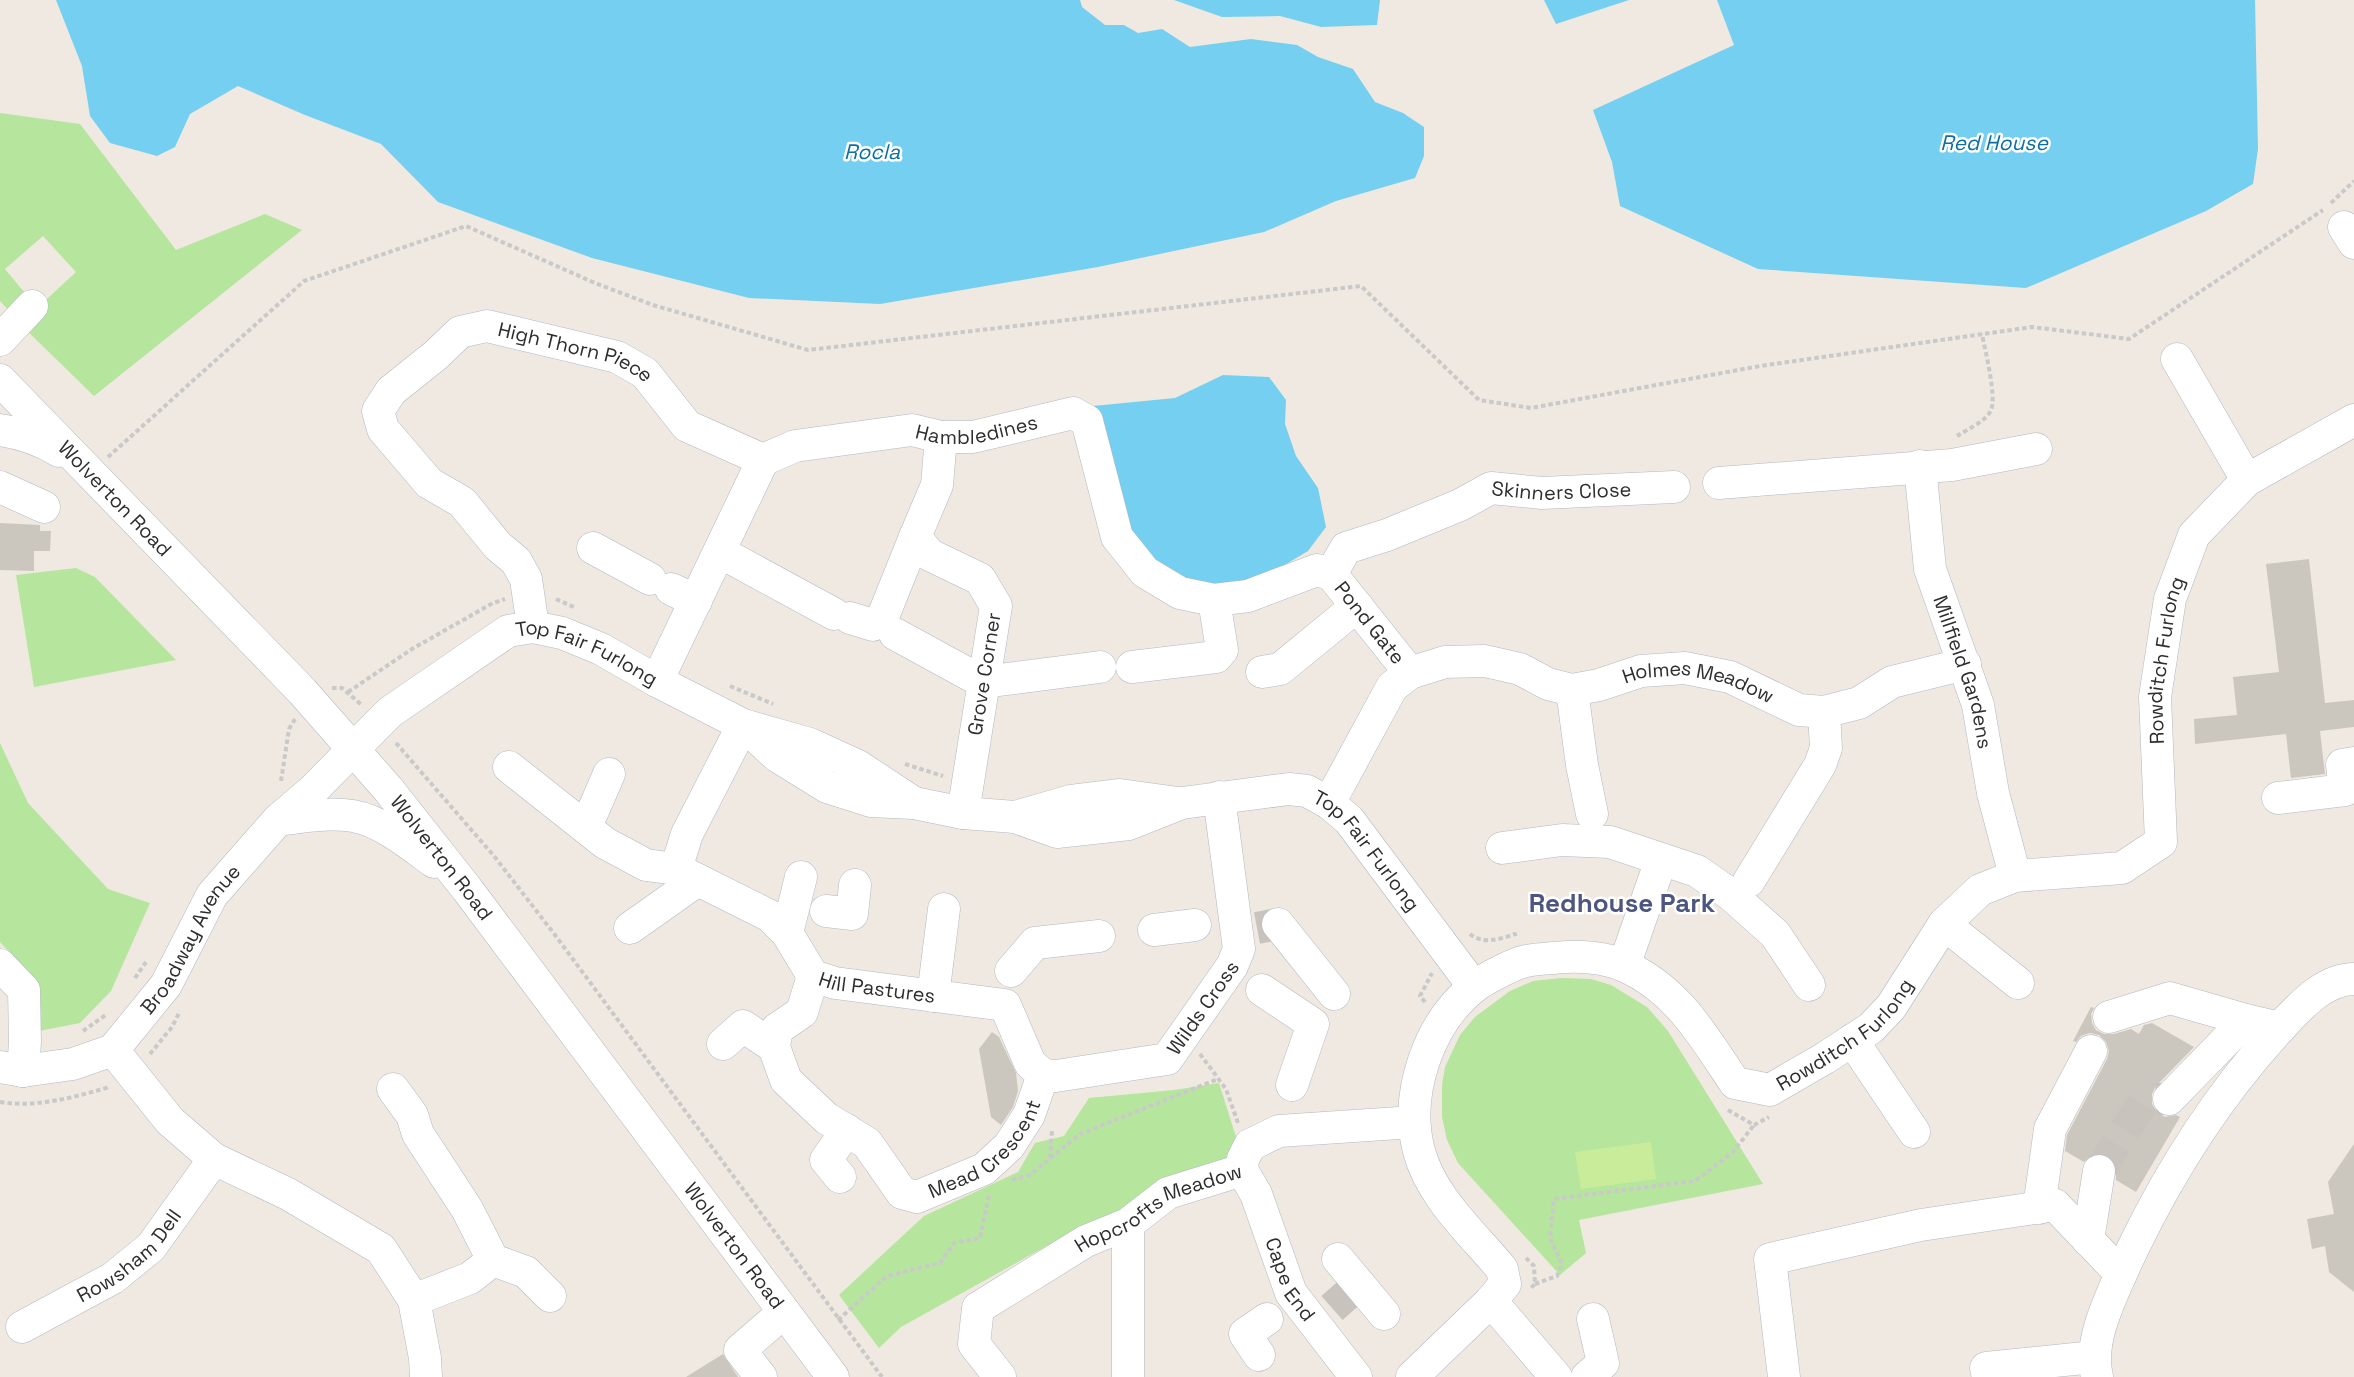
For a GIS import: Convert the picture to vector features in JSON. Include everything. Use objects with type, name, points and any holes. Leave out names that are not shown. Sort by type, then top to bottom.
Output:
[{"type":"street","points":[[0,340],[32,306]]},
{"type":"street","name":"High Thorn Piece","points":[[533,627],[526,579],[516,561],[498,546],[462,502],[429,483],[383,429],[378,411],[391,391],[436,356],[460,332],[487,326],[617,357],[645,373],[687,426],[763,460]]},
{"type":"street","points":[[2177,359],[2247,480]]},
{"type":"street","name":"Wolverton Road","points":[[0,380],[302,691],[388,789],[467,889],[833,1377]]},
{"type":"street","name":"Hambledines","points":[[763,460],[795,446],[912,430],[941,437],[973,437],[1073,413],[1087,421],[1117,537],[1145,572],[1180,593],[1214,600],[1248,596],[1324,572]]},
{"type":"street","name":"Rowditch Furlong","points":[[1412,1377],[1491,1301],[1505,1284],[1502,1269],[1437,1191],[1419,1152],[1413,1122],[1418,1078],[1432,1043],[1443,1020],[1474,987],[1523,962],[1574,955],[1624,966],[1666,991],[1694,1021],[1735,1083],[1770,1090],[1871,1028],[1891,1007],[1944,924],[1980,890],[2016,876],[2122,868],[2161,842],[2155,696],[2170,599],[2194,535],[2247,480],[2354,420]]},
{"type":"street","points":[[0,430],[21,432],[46,442],[89,470]]},
{"type":"street","points":[[720,552],[842,616],[873,625],[882,619],[937,485],[941,437]]},
{"type":"street","points":[[1719,483],[1952,465],[2037,449]]},
{"type":"street","points":[[657,681],[672,590],[720,552],[763,460]]},
{"type":"street","name":"Millfield Gardens","points":[[1920,466],[1930,569],[1978,705],[1993,793],[2016,876]]},
{"type":"street","points":[[0,487],[44,507]]},
{"type":"street","name":"Skinners Close","points":[[1324,572],[1347,548],[1387,535],[1460,505],[1491,488],[1542,493],[1674,487]]},
{"type":"street","name":"Grove Corner","points":[[915,537],[930,555],[980,579],[996,606],[982,682],[963,813]]},
{"type":"street","points":[[593,548],[672,590]]},
{"type":"street","name":"Pond Gate","points":[[1324,572],[1357,606],[1410,673],[1392,687],[1329,802]]},
{"type":"street","points":[[1132,667],[1216,657],[1222,650],[1214,600]]},
{"type":"street","points":[[1262,672],[1280,669],[1357,606]]},
{"type":"street","name":"Top Fair Furlong","points":[[353,749],[390,712],[508,631],[533,627],[562,633],[601,648],[657,681],[743,725],[810,744],[839,757],[858,766],[914,803],[963,813],[1015,817],[1057,832],[1129,824],[1182,803],[1289,789],[1307,791],[1329,802],[1349,820],[1474,987]]},
{"type":"street","points":[[894,634],[982,682],[1100,667]]},
{"type":"street","name":"Holmes Meadow","points":[[1410,673],[1445,662],[1485,661],[1520,669],[1548,684],[1572,690],[1599,685],[1641,671],[1685,668],[1730,677],[1799,710],[1824,712],[1859,703],[1892,682],[1965,664]]},
{"type":"street","points":[[1572,690],[1582,765],[1592,814]]},
{"type":"street","points":[[1749,881],[1820,765],[1826,748],[1824,712]]},
{"type":"street","points":[[630,928],[687,874],[687,834],[743,725]]},
{"type":"street","name":"Broadway Avenue","points":[[113,1050],[166,985],[212,895],[278,820],[353,749]]},
{"type":"street","points":[[2278,798],[2345,789],[2342,765],[2354,763]]},
{"type":"street","name":"Hill Pastures","points":[[509,767],[604,843],[646,865],[687,874],[770,915],[802,907],[813,976],[835,983],[933,996],[1008,988]]},
{"type":"street","points":[[586,827],[609,774]]},
{"type":"street","name":"Wilds Cross","points":[[1043,1075],[1056,1076],[1167,1059],[1185,1034],[1247,978],[1239,949],[1219,797]]},
{"type":"street","points":[[278,820],[318,815],[355,816],[407,842],[467,889]]},
{"type":"street","points":[[1502,848],[1562,840],[1610,842],[1697,871],[1730,894],[1775,934],[1809,985]]},
{"type":"street","points":[[1624,966],[1661,860]]},
{"type":"street","points":[[802,907],[852,914],[855,885]]},
{"type":"street","points":[[933,996],[944,909]]},
{"type":"street","points":[[1944,924],[2018,982]]},
{"type":"street","points":[[1154,930],[1236,925],[1334,994]]},
{"type":"street","points":[[1043,1075],[1030,1063],[1008,988],[1035,943],[1099,936]]},
{"type":"street","points":[[0,965],[24,990],[25,1042],[11,1069]]},
{"type":"street","points":[[723,1044],[743,1026],[774,1047],[777,1029],[802,1012],[813,976]]},
{"type":"street","points":[[1247,978],[1312,1024],[1292,1085]]},
{"type":"street","points":[[1988,1377],[1986,1368],[2095,1367],[2099,1330],[2108,1302],[2147,1219],[2190,1143],[2244,1068],[2297,1009],[2324,989],[2340,981],[2354,979]]},
{"type":"street","points":[[2109,1017],[2170,998],[2280,1028]]},
{"type":"street","points":[[2169,1099],[2246,1020]]},
{"type":"street","points":[[1852,1040],[1914,1132]]},
{"type":"street","name":"Mead Crescent","points":[[774,1047],[786,1080],[826,1118],[867,1143],[903,1193],[917,1197],[984,1169],[1009,1146],[1029,1115],[1043,1075]]},
{"type":"street","points":[[11,1069],[73,1064],[113,1050],[170,1122],[214,1159],[288,1194],[381,1249],[414,1300],[425,1358],[426,1377]]},
{"type":"street","points":[[2039,1208],[2050,1129],[2091,1050]]},
{"type":"street","points":[[393,1089],[412,1115],[418,1134],[467,1209],[493,1260],[526,1272],[550,1296]]},
{"type":"street","name":"Hopcrofts Meadow","points":[[1000,1377],[974,1344],[978,1308],[1086,1241],[1128,1224],[1168,1193],[1246,1157],[1279,1131],[1413,1122]]},
{"type":"street","points":[[840,1177],[826,1160],[847,1130]]},
{"type":"street","name":"Cape End","points":[[1246,1157],[1256,1194],[1291,1293],[1282,1307]]},
{"type":"street","name":"Rowsham Dell","points":[[22,1327],[113,1278],[151,1247],[214,1159]]},
{"type":"street","points":[[2088,1240],[2099,1171]]},
{"type":"street","points":[[1784,1377],[1770,1259],[1922,1226],[2055,1206],[2121,1274]]},
{"type":"street","points":[[1128,1224],[1128,1377]]},
{"type":"street","points":[[1338,1259],[1339,1303],[1384,1314]]},
{"type":"street","points":[[414,1300],[470,1278],[493,1260]]},
{"type":"street","points":[[1491,1301],[1556,1377]]},
{"type":"street","name":"Cape End","points":[[1282,1307],[1339,1303],[1356,1377]]},
{"type":"street","points":[[1259,1355],[1245,1334],[1282,1307]]},
{"type":"street","points":[[761,1377],[740,1350],[784,1312]]},
{"type":"street","points":[[1587,1377],[1603,1362],[1593,1319]]},
{"type":"path","points":[[89,470],[304,281],[466,226],[595,283],[652,305],[808,350],[1361,286],[1479,400],[1531,408],[1760,366],[2032,327],[2129,339],[2321,213],[2354,181]]},
{"type":"path","points":[[1952,465],[1952,442],[1958,435],[1982,420],[1991,410],[1992,390],[1982,334]]},
{"type":"path","points":[[327,690],[342,688],[359,702]]},
{"type":"path","points":[[392,738],[417,764],[494,856],[555,935],[882,1377]]},
{"type":"path","points":[[1465,930],[1473,938],[1494,941],[1515,934],[1523,962]]},
{"type":"path","points":[[1185,1034],[1226,1089],[1243,1135],[1246,1157]]},
{"type":"path","points":[[1004,1182],[1030,1175],[1080,1134],[1218,1079]]},
{"type":"path","points":[[1534,1284],[1557,1276],[1562,1264],[1550,1238],[1554,1199],[1695,1181],[1733,1152],[1754,1125]]},
{"type":"path","points":[[838,1320],[887,1276],[940,1263],[954,1243],[980,1238],[990,1192]]},
{"type":"green space","points":[[0,113],[80,124],[176,250],[265,214],[302,230],[94,396],[20,324],[76,272],[43,236],[5,269],[30,299],[14,316],[0,301]]},
{"type":"green space","points":[[76,568],[95,577],[176,660],[34,687],[16,575]]},
{"type":"green space","points":[[0,743],[28,803],[108,889],[150,903],[111,991],[80,1023],[39,1031],[37,982],[0,942]]},
{"type":"green space","points":[[1561,978],[1591,979],[1611,985],[1647,1007],[1668,1031],[1763,1184],[1579,1220],[1586,1253],[1560,1275],[1458,1163],[1447,1140],[1442,1117],[1442,1085],[1445,1067],[1460,1035],[1475,1017],[1510,991],[1533,981]]},
{"type":"green space","points":[[1219,1083],[1243,1159],[1088,1223],[901,1327],[879,1348],[839,1295],[924,1216],[1018,1172],[1035,1143],[1064,1136],[1089,1098]]},
{"type":"green space","points":[[1651,1142],[1656,1179],[1581,1189],[1575,1152]]},
{"type":"water","name":"Rocla","points":[[56,0],[1080,0],[1082,7],[1105,25],[1124,25],[1138,33],[1162,29],[1190,47],[1251,39],[1297,45],[1318,57],[1353,69],[1375,102],[1403,113],[1424,127],[1424,156],[1415,178],[1336,201],[1264,232],[1098,267],[880,304],[749,298],[592,258],[438,202],[381,144],[238,86],[190,114],[175,147],[157,156],[110,143],[90,116],[82,66]]},
{"type":"water","points":[[1174,0],[1380,0],[1377,25],[1321,27],[1280,16],[1222,17]]},
{"type":"water","points":[[1544,0],[1629,0],[1556,24]]},
{"type":"water","name":"Red House","points":[[1717,0],[2255,0],[2258,149],[2253,184],[2206,211],[2026,288],[1758,269],[1620,206],[1612,162],[1593,110],[1734,45]]},
{"type":"water","points":[[1223,375],[1269,377],[1286,400],[1285,424],[1296,456],[1318,488],[1326,527],[1308,551],[1253,584],[1195,592],[1151,569],[1113,510],[1093,406],[1175,398]]},
{"type":"building","points":[[0,523],[40,525],[40,531],[51,531],[50,551],[34,551],[34,571],[0,570]]},
{"type":"building","points":[[2309,559],[2325,703],[2354,700],[2354,727],[2320,731],[2325,774],[2291,778],[2286,734],[2195,744],[2194,719],[2237,715],[2233,677],[2279,672],[2266,564]]},
{"type":"building","points":[[2091,1007],[2094,1008],[2091,1014],[2092,1023],[2096,1030],[2104,1034],[2114,1034],[2131,1029],[2139,1034],[2144,1025],[2152,1023],[2194,1047],[2156,1086],[2152,1094],[2152,1104],[2157,1112],[2165,1117],[2176,1115],[2180,1117],[2136,1192],[2116,1180],[2116,1165],[2110,1157],[2102,1153],[2093,1154],[2084,1162],[2065,1151],[2067,1135],[2109,1051],[2106,1042],[2099,1035],[2090,1033],[2081,1036],[2076,1042],[2073,1041]]},
{"type":"building","points":[[992,1032],[999,1037],[1016,1073],[1018,1091],[1013,1107],[1001,1125],[991,1117],[979,1049]]},
{"type":"building","points":[[2354,1144],[2354,1292],[2329,1272],[2325,1246],[2312,1249],[2307,1219],[2334,1214],[2328,1182]]},
{"type":"building","points":[[723,1354],[738,1377],[686,1377]]},
{"type":"tunnel","points":[[1257,928],[1278,924]]},
{"type":"tunnel","points":[[2099,1171],[2145,1099],[2169,1099]]},
{"type":"tunnel","points":[[1332,1308],[1349,1293]]},
{"type":"district","name":"Redhouse Park","points":[[1622,903]]}]
